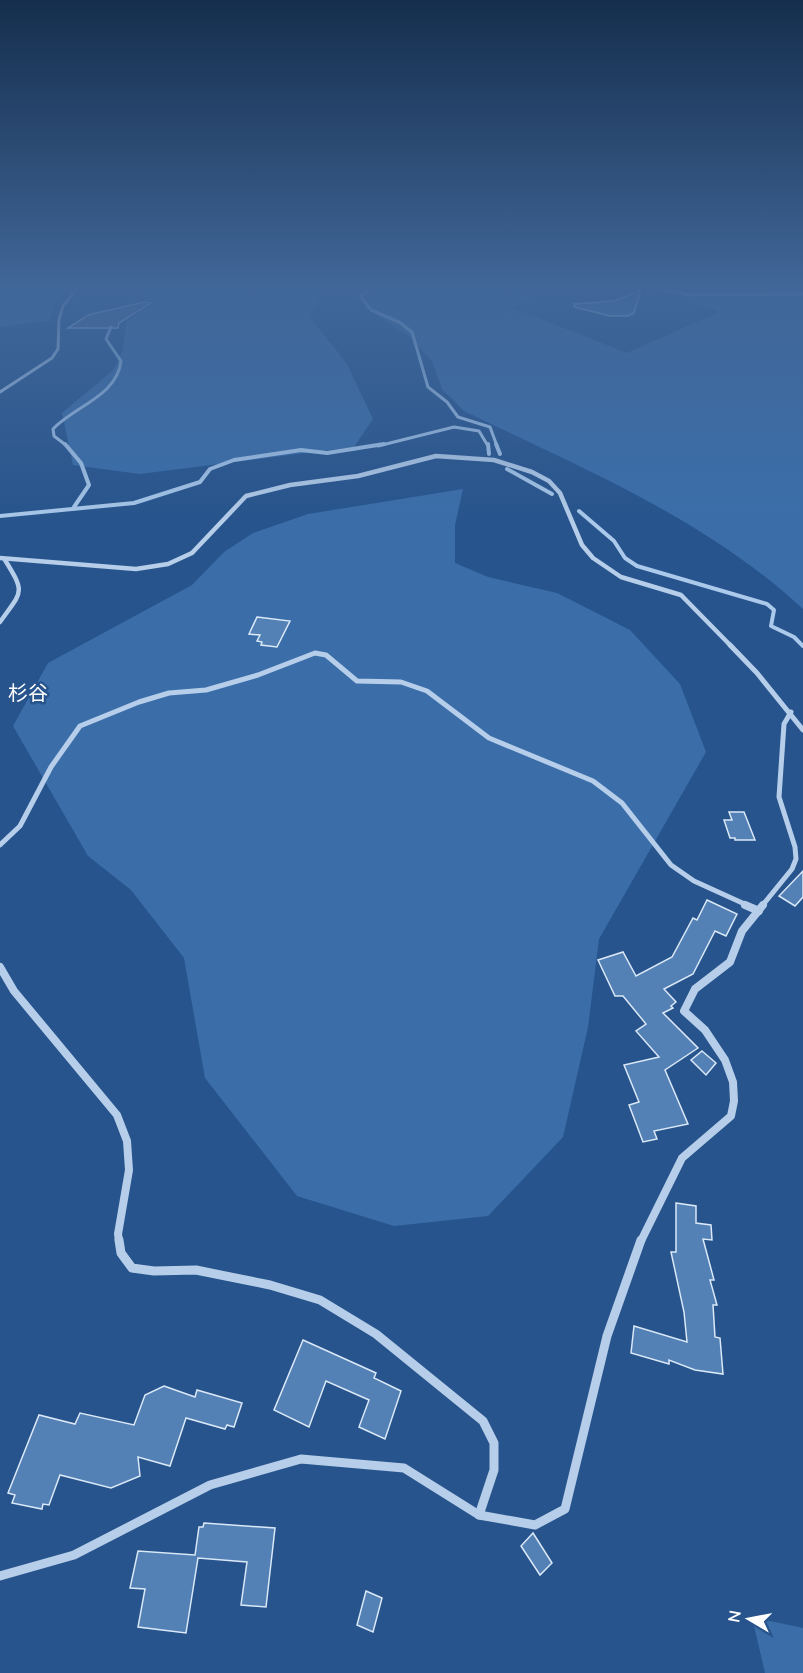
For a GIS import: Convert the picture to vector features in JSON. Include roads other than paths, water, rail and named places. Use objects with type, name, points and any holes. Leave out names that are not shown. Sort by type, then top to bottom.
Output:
[{"type":"street","points":[[0,392],[38,367]]},
{"type":"street","points":[[2,559],[43,560],[136,569],[168,564],[192,553],[246,496],[290,485],[358,476],[436,456],[494,460],[532,472],[549,481],[560,493],[582,545],[593,558],[621,577],[681,595],[730,643],[803,730]]},
{"type":"street","points":[[0,622],[20,594],[20,584],[2,559]]},
{"type":"street","points":[[0,845],[14,837],[35,804],[58,754],[72,743],[80,726],[139,702],[170,693],[206,690],[283,668],[294,660],[315,653],[326,655],[357,681],[393,680],[416,686],[438,696],[480,734],[576,773],[606,789],[630,811],[661,855],[680,872],[759,911]]},
{"type":"street","points":[[0,1576],[74,1555],[210,1485],[301,1458],[404,1468],[479,1515],[535,1525],[565,1509],[574,1480],[583,1427],[607,1335],[645,1229],[682,1158],[731,1116],[735,1101],[733,1082],[725,1060],[705,1030],[684,1011],[695,989],[730,962],[741,931],[792,869],[796,859],[795,847],[779,797],[783,767],[784,724],[790,712]]},
{"type":"street","points":[[0,967],[14,991],[117,1115],[127,1141],[129,1170],[118,1234],[121,1253],[132,1268],[154,1271],[196,1270],[270,1285],[320,1300],[376,1334],[483,1421],[494,1443],[494,1470],[479,1515]]},
{"type":"waterway","points":[[66,445],[54,436],[53,429],[104,392],[112,383],[119,367]]},
{"type":"waterway","points":[[422,367],[428,387],[447,402],[458,417],[490,427],[497,446]]},
{"type":"waterway","points":[[378,446],[454,427],[479,431],[488,446]]},
{"type":"waterway","points":[[0,516],[134,503],[200,482],[210,469],[234,460],[301,450],[327,453],[384,444]]},
{"type":"waterway","points":[[488,444],[489,454]]},
{"type":"waterway","points":[[496,444],[500,454]]},
{"type":"waterway","points":[[66,445],[81,463],[89,485],[74,507]]},
{"type":"waterway","points":[[507,469],[552,494]]},
{"type":"waterway","points":[[579,511],[614,541],[625,558],[637,566],[767,604],[774,610],[771,626],[794,637],[803,646]]},
{"type":"district","name":"杉谷","points":[[28,693]]}]
